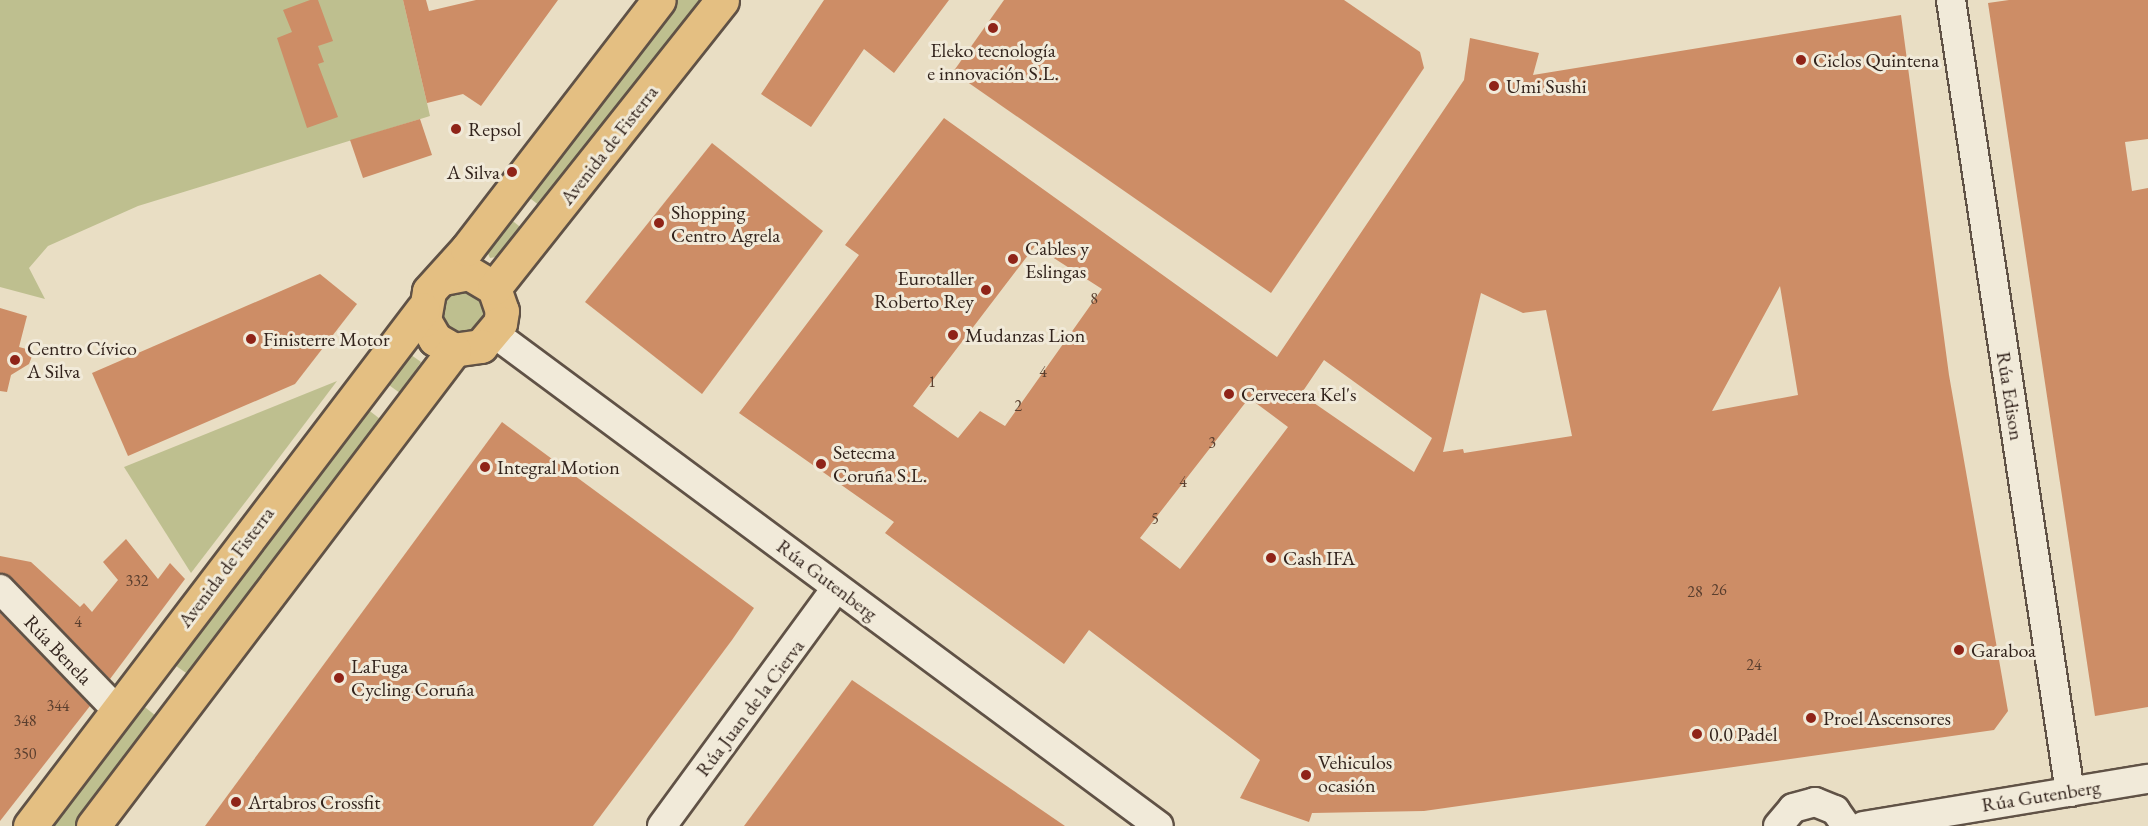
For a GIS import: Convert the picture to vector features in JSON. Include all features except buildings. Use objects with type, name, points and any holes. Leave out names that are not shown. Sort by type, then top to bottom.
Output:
[{"type":"main road","name":"Avenida de Fisterra","points":[[30,826],[423,309],[429,291],[443,278],[659,0]]},
{"type":"main road","name":"Avenida de Fisterra","points":[[494,288],[722,0]]},
{"type":"main road","points":[[423,309],[428,330],[454,350],[473,350],[495,334],[502,311],[494,288],[469,273],[443,278]]},
{"type":"main road","points":[[93,826],[454,350]]},
{"type":"street","name":"Rúa Edison","points":[[1950,0],[2070,792]]},
{"type":"street","name":"Rúa Gutenberg","points":[[495,334],[680,467],[836,588],[1159,826]]},
{"type":"street","name":"Rúa Juan de la Cierva","points":[[662,826],[836,588]]},
{"type":"street","name":"Rúa Benela","points":[[0,589],[117,710]]},
{"type":"street","name":"Rúa Gutenberg","points":[[1863,826],[2148,779]]},
{"type":"street","points":[[1778,826],[1793,808],[1815,802],[1835,810],[1846,826]]},
{"type":"green space","points":[[0,0],[403,0],[430,116],[138,206],[48,246],[29,268],[45,299],[0,287]]},
{"type":"green space","points":[[676,0],[702,0],[544,209],[527,196]]},
{"type":"green space","points":[[509,218],[524,230],[502,256],[490,258],[485,247]]},
{"type":"green space","points":[[464,283],[490,306],[482,331],[448,336],[435,303]]},
{"type":"green space","points":[[407,352],[421,362],[400,393],[386,383]]},
{"type":"green space","points":[[337,381],[263,479],[191,573],[124,467]]},
{"type":"green space","points":[[366,408],[380,419],[189,675],[172,663]]},
{"type":"green space","points":[[141,704],[156,716],[76,826],[51,826]]},
{"type":"place","name":"Eleko tecnología e innovación S.L.","points":[[993,28]]},
{"type":"place","name":"Ciclos Quintena","points":[[1801,60]]},
{"type":"place","name":"Umi Sushi","points":[[1494,86]]},
{"type":"place","name":"Repsol","points":[[456,129]]},
{"type":"place","name":"A Silva","points":[[512,172]]},
{"type":"place","name":"Shopping Centro Agrela","points":[[659,223]]},
{"type":"place","name":"Cables y Eslingas","points":[[1013,259]]},
{"type":"place","name":"Eurotaller Roberto Rey","points":[[986,290]]},
{"type":"place","name":"Mudanzas Lion","points":[[953,335]]},
{"type":"place","name":"Finisterre Motor","points":[[251,339]]},
{"type":"place","name":"Centro Cívico A Silva","points":[[15,360]]},
{"type":"place","name":"Cervecera Kel's","points":[[1229,394]]},
{"type":"place","name":"Setecma Coruña S.L.","points":[[821,464]]},
{"type":"place","name":"Integral Motion","points":[[485,467]]},
{"type":"place","name":"Cash IFA","points":[[1271,558]]},
{"type":"place","name":"Garaboa","points":[[1959,650]]},
{"type":"place","name":"LaFuga Cycling Coruña","points":[[339,678]]},
{"type":"place","name":"Proel Ascensores","points":[[1811,718]]},
{"type":"place","name":"0.0 Padel","points":[[1697,734]]},
{"type":"place","name":"Vehiculos ocasión","points":[[1306,775]]},
{"type":"place","name":"Artabros Crossfit","points":[[236,802]]}]
